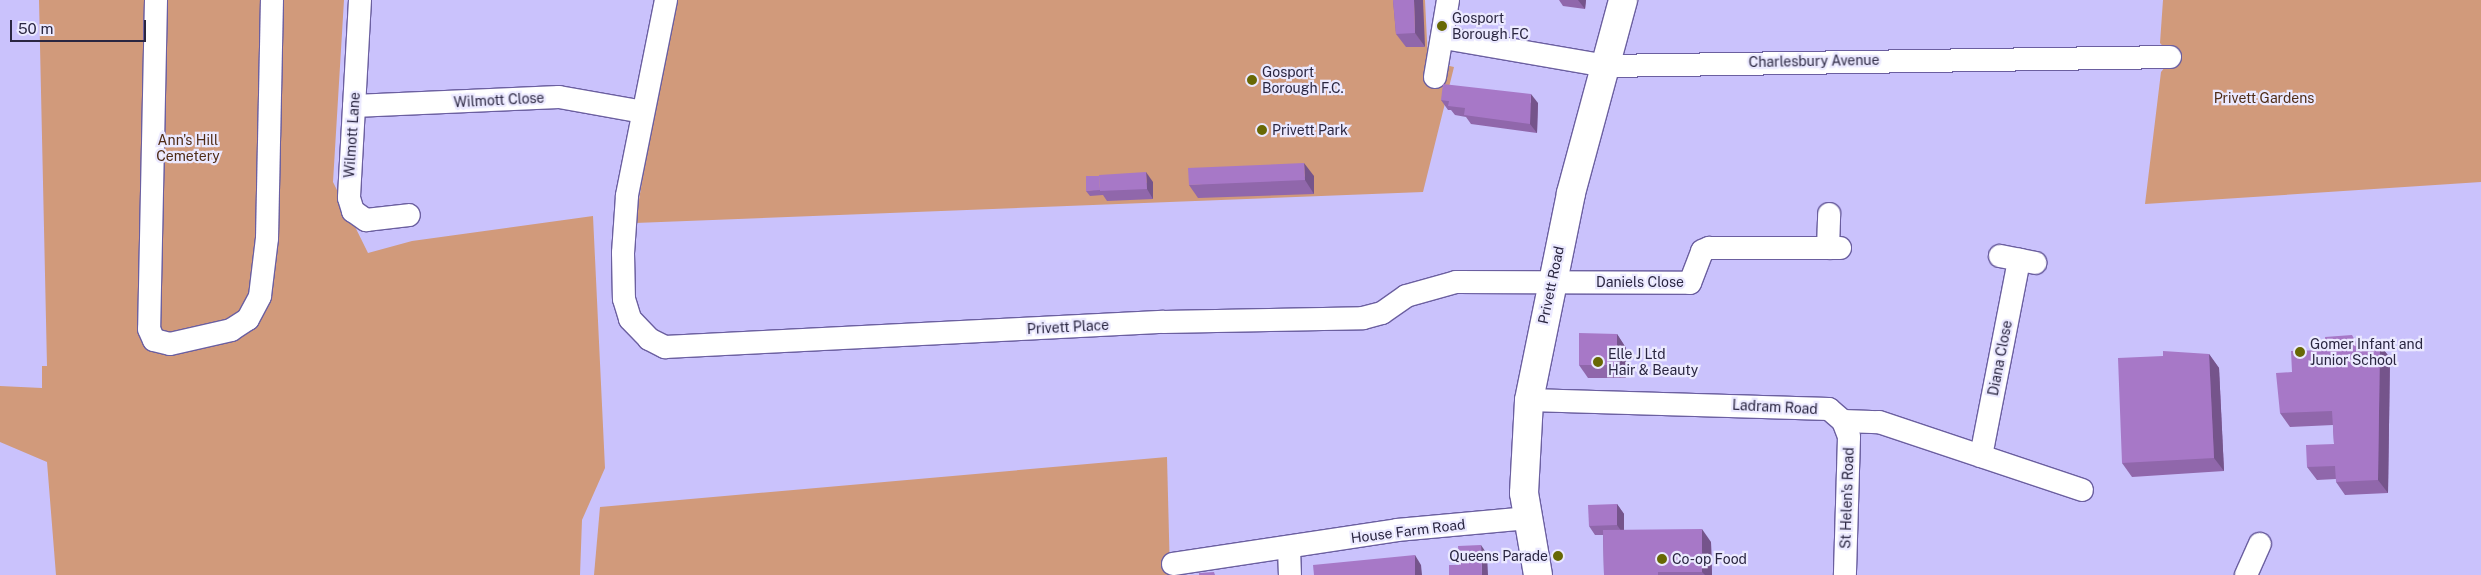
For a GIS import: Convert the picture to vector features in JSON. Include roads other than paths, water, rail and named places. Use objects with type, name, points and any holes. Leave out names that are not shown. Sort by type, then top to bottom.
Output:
[{"type":"main road","name":"Privett Road","points":[[1538,575],[1528,518],[1523,461],[1529,400],[1551,281],[1623,0]]},
{"type":"street","points":[[156,0],[149,328],[154,340],[170,344],[231,330],[248,318],[260,296],[267,238],[272,0]]},
{"type":"street","name":"Wilmott Lane","points":[[360,0],[348,191],[353,210],[366,220],[409,215]]},
{"type":"street","points":[[643,112],[666,0]]},
{"type":"street","points":[[1434,77],[1452,41],[1448,0]]},
{"type":"street","name":"Charlesbury Avenue","points":[[1452,41],[1606,66],[2170,57]]},
{"type":"street","name":"Wilmott Close","points":[[354,106],[559,97],[643,112]]},
{"type":"street","name":"Privett Place","points":[[643,112],[625,210],[624,299],[634,325],[658,345],[685,349],[1163,322],[1363,318],[1382,313],[1406,296],[1450,282],[1551,281]]},
{"type":"street","name":"Daniels Close","points":[[1551,281],[1690,283],[1702,251],[1709,248],[1834,248],[1828,214]]},
{"type":"street","name":"Diana Close","points":[[1980,456],[2018,260]]},
{"type":"street","name":"Ladram Road","points":[[1529,400],[1761,404],[1829,409],[1843,421],[1879,422],[1980,456],[2074,482]]},
{"type":"street","name":"St Helen's Road","points":[[1843,421],[1849,437],[1845,575]]},
{"type":"street","name":"House Farm Road","points":[[1173,564],[1397,530],[1528,518]]},
{"type":"street","points":[[2246,575],[2260,544]]},
{"type":"street","points":[[1288,548],[1290,575]]},
{"type":"place","name":"Gosport Borough FC","points":[[1442,26]]},
{"type":"place","name":"Gosport Borough F.C.","points":[[1252,80]]},
{"type":"place","name":"Privett Park","points":[[1262,130]]},
{"type":"place","name":"Gomer Infant and Junior School","points":[[2300,352]]},
{"type":"place","name":"Elle J Ltd Hair & Beauty","points":[[1598,362]]},
{"type":"place","name":"Queens Parade","points":[[1558,556]]},
{"type":"place","name":"Co-op Food","points":[[1662,559]]},
{"type":"park label","name":"Privett Gardens","points":[[2264,98]]},
{"type":"park label","name":"Ann's Hill Cemetery","points":[[188,148]]}]
